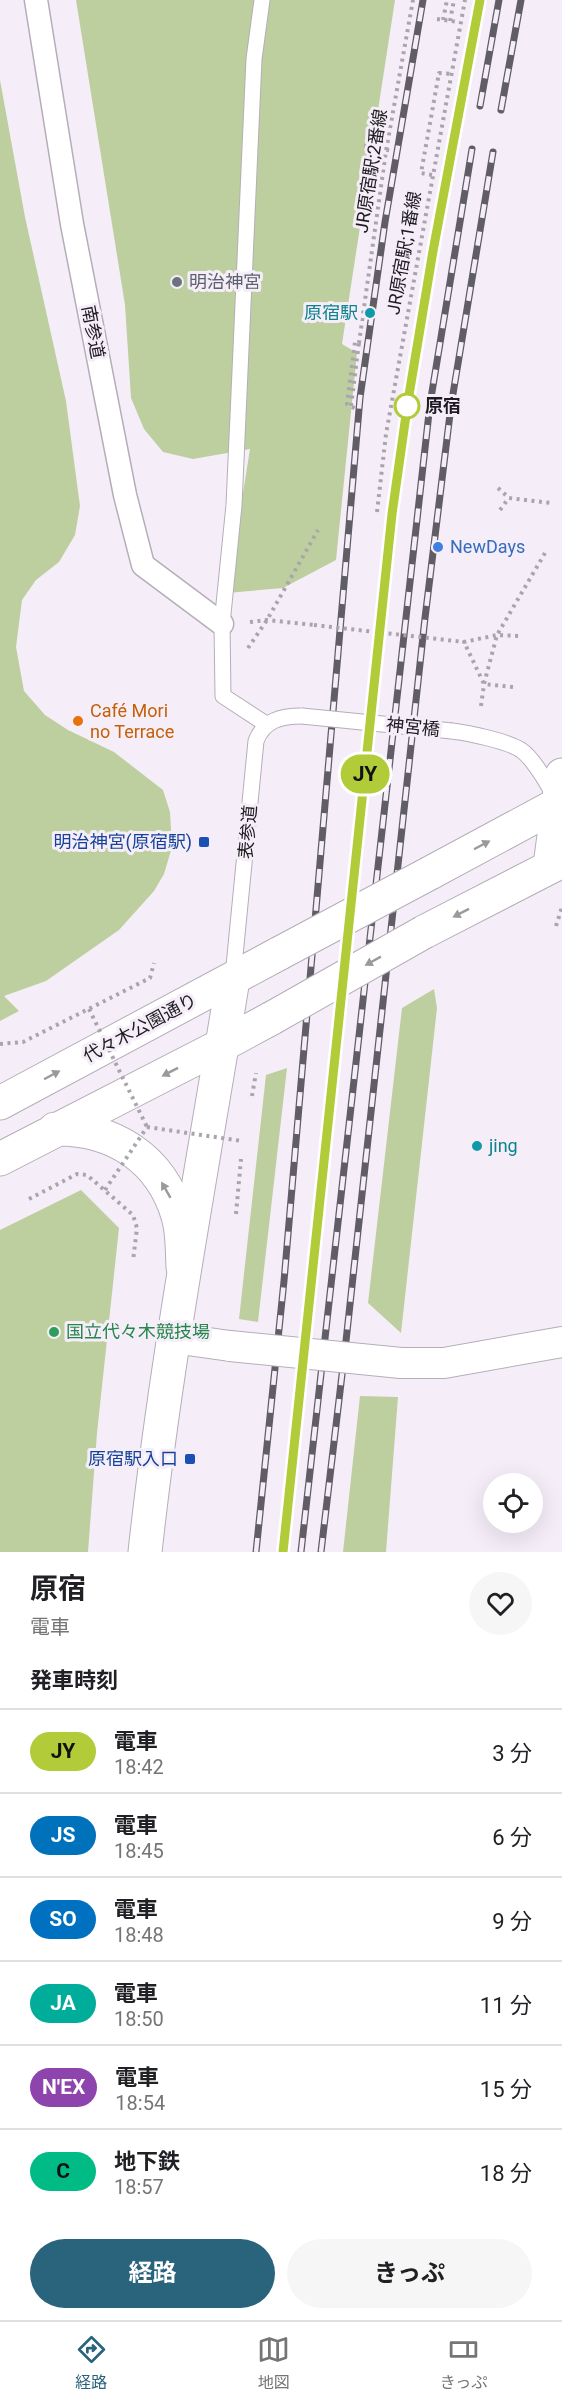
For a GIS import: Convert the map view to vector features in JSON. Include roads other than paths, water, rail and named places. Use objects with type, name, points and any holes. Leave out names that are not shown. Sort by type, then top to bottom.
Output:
[{"type":"main road","name":"代々木公園通り","points":[[0,1103],[430,873],[561,793]]},
{"type":"main road","points":[[0,1159],[222,1045],[424,932],[556,864],[561,793]]},
{"type":"main road","points":[[145,1552],[156,1449],[183,1267],[233,979]]},
{"type":"main road","points":[[55,1130],[77,1129],[102,1134],[126,1145],[150,1166],[168,1191],[178,1217],[183,1267]]},
{"type":"street","name":"南参道","points":[[36,0],[74,235],[125,495],[142,565],[222,624]]},
{"type":"street","points":[[173,1338],[400,1363],[444,1363],[562,1341]]},
{"type":"lane","points":[[262,0],[254,59],[234,505],[222,624],[223,696],[266,724]]},
{"type":"lane","name":"神宮橋","points":[[266,724],[282,717],[302,716],[477,734],[521,750],[542,776],[561,793]]},
{"type":"lane","name":"表参道","points":[[233,979],[256,741],[266,724]]},
{"type":"railway","points":[[256,1552],[284,1281],[360,398],[385,222],[423,0]]},
{"type":"railway","points":[[462,100],[480,0]]},
{"type":"railway","points":[[480,106],[499,0]]},
{"type":"railway","points":[[501,110],[521,0]]},
{"type":"railway","points":[[283,1552],[392,514],[408,401],[453,144]]},
{"type":"railway","points":[[301,1552],[430,404],[472,149]]},
{"type":"railway","points":[[321,1552],[425,618],[451,406],[493,152]]},
{"type":"train","name":"JY","points":[[283,1552],[392,514],[433,251],[480,0]]},
{"type":"place","name":"明治神宮","points":[[177,282]]},
{"type":"place","name":"原宿駅","points":[[370,313]]},
{"type":"place","name":"原宿","points":[[407,406]]},
{"type":"place","name":"NewDays","points":[[438,547]]},
{"type":"place","name":"Café Mori no Terrace","points":[[78,721]]},
{"type":"place","name":"明治神宮(原宿駅)","points":[[204,842]]},
{"type":"place","name":"jing","points":[[477,1146]]},
{"type":"place","name":"国立代々木競技場","points":[[54,1332]]},
{"type":"place","name":"原宿駅入口","points":[[190,1459]]}]
